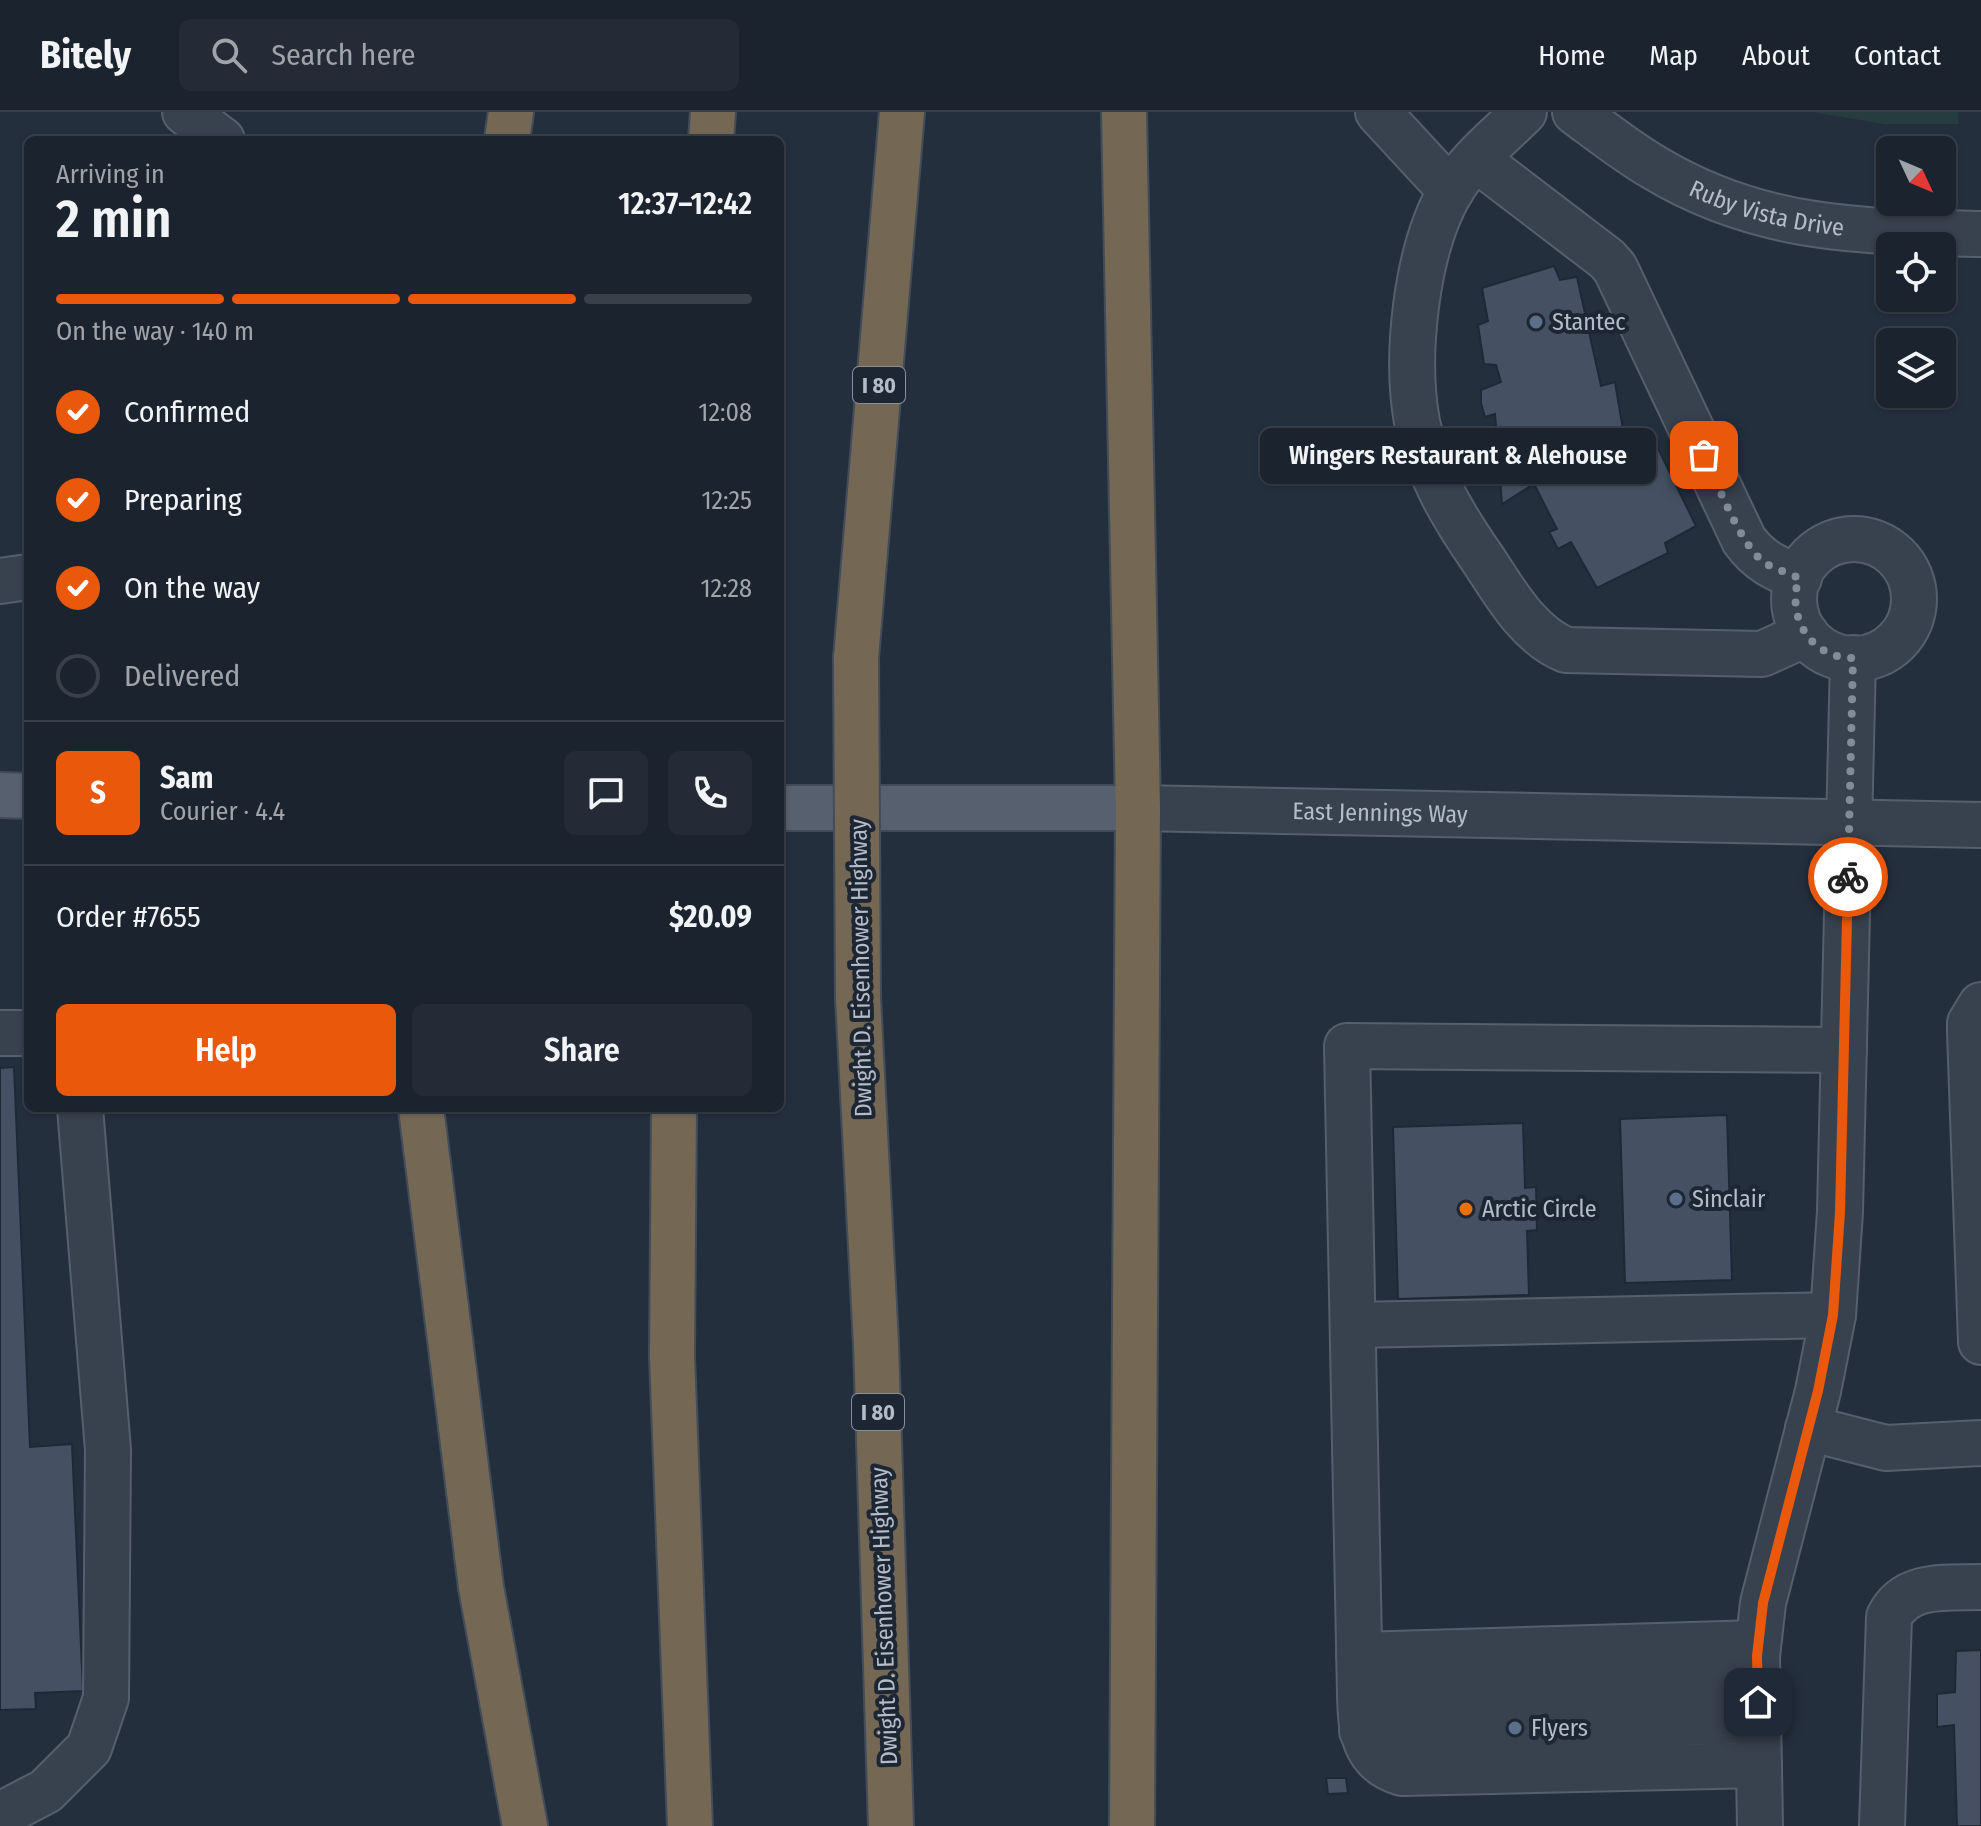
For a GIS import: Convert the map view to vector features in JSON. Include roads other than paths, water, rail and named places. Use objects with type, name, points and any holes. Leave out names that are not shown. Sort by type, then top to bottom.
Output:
[{"type":"highway","points":[[508,136],[511,112]]},
{"type":"highway","points":[[711,136],[713,112]]},
{"type":"highway","name":"Dwight D. Eisenhower Highway","points":[[891,1826],[876,1344],[858,998],[856,658],[902,112]]},
{"type":"highway","points":[[1124,112],[1138,808],[1132,1826]]},
{"type":"highway","points":[[422,1112],[481,1587],[525,1826]]},
{"type":"highway","points":[[674,1112],[672,1356],[690,1826]]},
{"type":"main road","points":[[0,795],[24,796]]},
{"type":"main road","name":"East Jennings Way","points":[[784,808],[1138,808]]},
{"type":"street","points":[[185,112],[217,136]]},
{"type":"street","points":[[1378,112],[1463,175],[1607,259],[1615,268],[1744,540],[1765,563],[1799,578]]},
{"type":"street","points":[[1524,112],[1463,175],[1435,224],[1417,293],[1413,367],[1417,423],[1435,479],[1450,512],[1516,608],[1535,630],[1566,650],[1762,654],[1806,634]]},
{"type":"street","name":"Ruby Vista Drive","points":[[1575,112],[1656,169],[1722,200],[1777,218],[1851,231],[1981,234]]},
{"type":"street","points":[[1850,539],[1871,541],[1890,550],[1904,565],[1913,584],[1914,605],[1909,625],[1896,641],[1879,654],[1861,659],[1842,658],[1825,652],[1800,625],[1795,607],[1799,578],[1813,556],[1830,544],[1850,539]]},
{"type":"street","points":[[0,581],[24,578]]},
{"type":"street","points":[[1760,1826],[1758,1682],[1763,1603],[1833,1315],[1840,1212],[1853,658]]},
{"type":"street","name":"East Jennings Way","points":[[1138,808],[1981,825]]},
{"type":"street","points":[[1977,1017],[1981,1342]]},
{"type":"street","points":[[0,1033],[24,1033]]},
{"type":"street","points":[[1759,1765],[1402,1773],[1387,1769],[1364,1741],[1347,1046],[1844,1050]]},
{"type":"street","points":[[0,1815],[46,1791],[89,1748],[106,1698],[108,1450],[80,1112]]},
{"type":"street","points":[[1354,1325],[1833,1315]]},
{"type":"street","points":[[1808,1428],[1886,1448],[1981,1443]]},
{"type":"street","points":[[1882,1826],[1889,1617],[1901,1600],[1913,1593],[1929,1588],[1981,1587]]},
{"type":"street","points":[[1361,1693],[1758,1682]]},
{"type":"street","points":[[1361,1693],[1758,1682]]},
{"type":"place","name":"Stantec","points":[[1536,322]]},
{"type":"place","name":"Wingers Restaurant & Alehouse","points":[[1704,455]]},
{"type":"place","name":"Sinclair","points":[[1676,1199]]},
{"type":"place","name":"Arctic Circle","points":[[1466,1209]]},
{"type":"place","name":"Flyers","points":[[1515,1728]]}]
